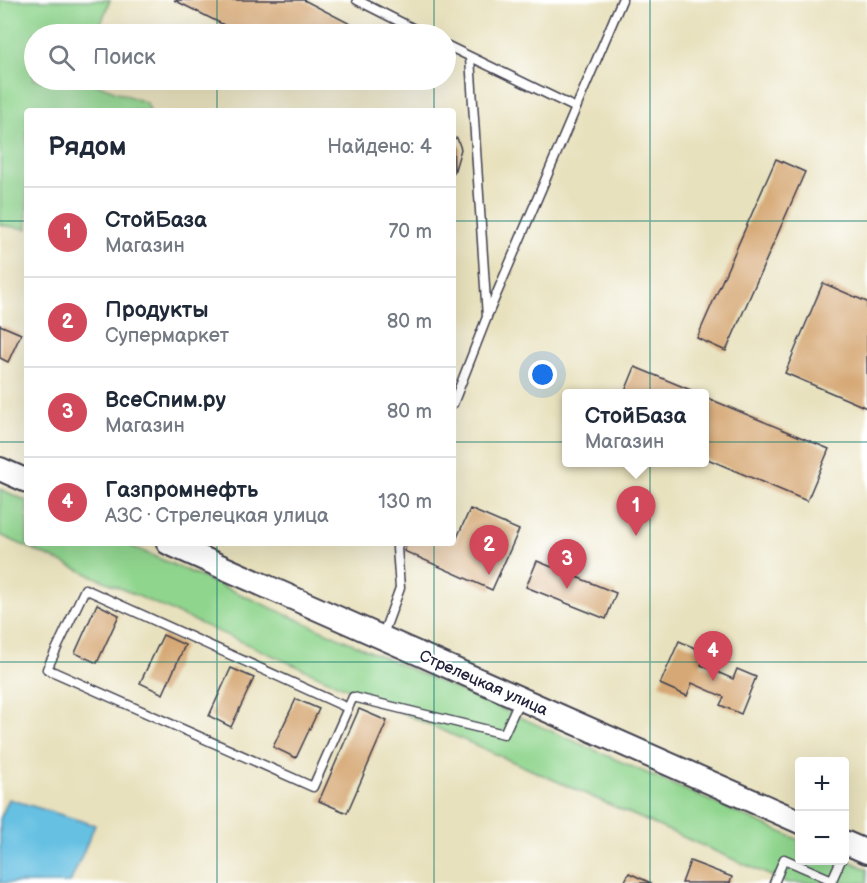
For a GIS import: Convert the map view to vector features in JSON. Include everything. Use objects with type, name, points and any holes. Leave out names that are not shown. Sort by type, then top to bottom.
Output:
[{"type":"main road","points":[[0,469],[24,480]]},
{"type":"main road","name":"Стрелецкая улица","points":[[175,546],[795,820]]},
{"type":"lane","points":[[357,0],[404,24]]},
{"type":"lane","points":[[456,396],[487,317],[622,0]]},
{"type":"lane","points":[[456,50],[576,108]]},
{"type":"lane","points":[[470,58],[487,317]]},
{"type":"lane","points":[[382,637],[400,588],[398,546]]},
{"type":"lane","points":[[348,708],[85,589],[47,669],[313,787],[348,708],[352,697],[504,734],[520,699]]},
{"type":"lane","points":[[774,883],[784,859],[795,864]]},
{"type":"lane","points":[[798,865],[832,880],[840,865]]},
{"type":"green space","points":[[0,0],[110,0],[101,24],[24,24],[24,90],[112,90],[147,103],[149,108],[24,108],[24,229],[0,225]]},
{"type":"green space","points":[[0,489],[24,500],[24,546],[0,535]]},
{"type":"green space","points":[[25,546],[131,546],[795,838],[795,865],[849,865],[849,861],[867,869],[867,883],[787,883]]},
{"type":"water","points":[[9,799],[95,825],[70,883],[0,883],[0,819]]},
{"type":"building","points":[[174,0],[304,0],[350,24],[222,24]]},
{"type":"building","points":[[456,138],[461,149],[456,166]]},
{"type":"building","points":[[776,159],[805,172],[726,351],[697,338]]},
{"type":"building","points":[[823,283],[867,302],[867,408],[785,373]]},
{"type":"building","points":[[0,325],[21,334],[8,362],[0,358]]},
{"type":"building","points":[[635,367],[688,389],[626,389]]},
{"type":"building","points":[[709,399],[829,449],[807,501],[709,460]]},
{"type":"building","points":[[470,509],[519,530],[492,590],[404,551],[406,546],[456,546],[456,540]]},
{"type":"building","points":[[537,561],[616,593],[606,619],[526,587]]},
{"type":"building","points":[[97,604],[119,615],[97,663],[75,653]]},
{"type":"building","points":[[163,635],[185,645],[163,694],[140,683]]},
{"type":"building","points":[[679,641],[706,653],[701,665],[733,679],[737,669],[756,677],[741,714],[720,705],[724,697],[692,683],[687,696],[660,684]]},
{"type":"building","points":[[231,668],[254,678],[231,727],[209,716]]},
{"type":"building","points":[[296,699],[319,709],[296,758],[273,747]]},
{"type":"building","points":[[359,709],[387,721],[347,813],[319,801]]},
{"type":"building","points":[[690,861],[732,877],[730,883],[682,883]]},
{"type":"building","points":[[629,873],[651,883],[624,883]]},
{"type":"place","name":"СтойБаза","points":[[636,536]]},
{"type":"place","name":"Продукты","points":[[489,575]]},
{"type":"place","name":"ВсеСпим.ру","points":[[567,589]]},
{"type":"place","name":"Газпромнефть","points":[[713,681]]}]
